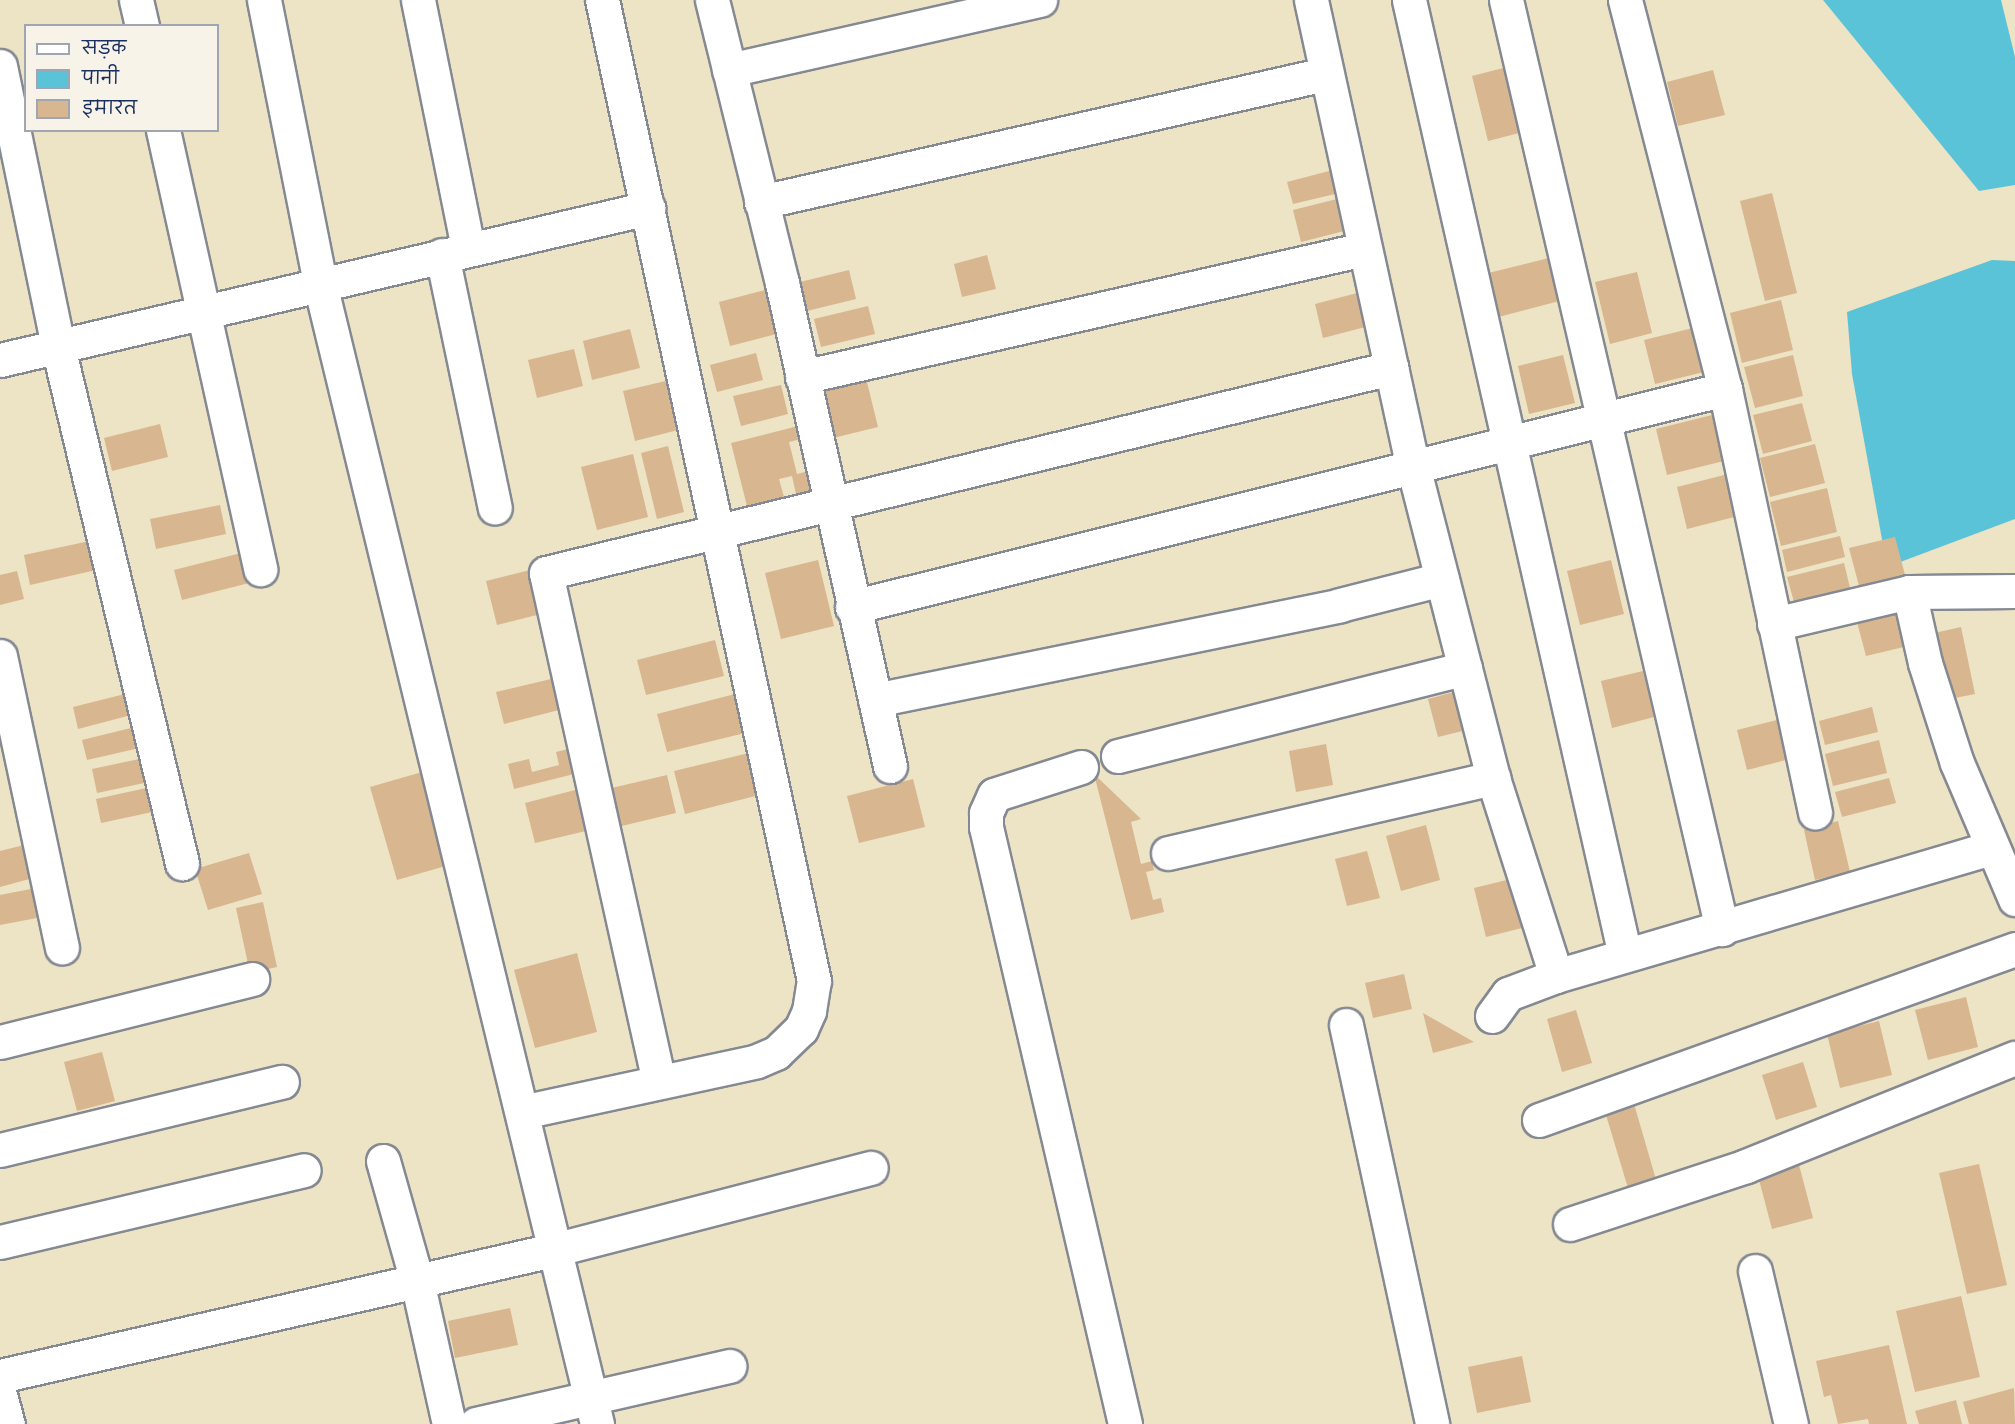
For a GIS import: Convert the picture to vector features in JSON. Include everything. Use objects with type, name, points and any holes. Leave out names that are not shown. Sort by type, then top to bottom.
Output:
[{"type":"street","points":[[136,0],[142,24]]},
{"type":"street","points":[[264,0],[320,285],[594,1409]]},
{"type":"street","points":[[418,0],[495,508]]},
{"type":"street","points":[[522,1112],[776,1053],[801,1029],[809,1011],[814,981],[602,0]]},
{"type":"street","points":[[712,0],[802,377],[852,607],[890,766]]},
{"type":"street","points":[[729,70],[1040,0]]},
{"type":"street","points":[[1311,0],[1325,74],[1413,466],[1493,778],[1556,976]]},
{"type":"street","points":[[1409,0],[1506,441],[1625,955]]},
{"type":"street","points":[[1506,0],[1600,419],[1722,929]]},
{"type":"street","points":[[1625,0],[1725,389],[1815,813]]},
{"type":"street","points":[[0,66],[58,347],[182,863]]},
{"type":"street","points":[[761,202],[1325,74]]},
{"type":"street","points":[[163,132],[201,311],[260,569]]},
{"type":"street","points":[[0,360],[201,311],[648,208]]},
{"type":"street","points":[[802,377],[1365,249]]},
{"type":"street","points":[[659,1082],[546,573],[1391,368]]},
{"type":"street","points":[[852,607],[1506,441],[1725,389]]},
{"type":"street","points":[[875,700],[1340,605],[1442,579]]},
{"type":"street","points":[[1774,624],[1909,592],[2015,591]]},
{"type":"street","points":[[1909,592],[1942,719],[1991,848],[2015,900]]},
{"type":"street","points":[[0,656],[62,947]]},
{"type":"street","points":[[1118,756],[1466,668]]},
{"type":"street","points":[[1081,767],[994,795],[986,813],[986,827],[1125,1424]]},
{"type":"street","points":[[1168,854],[1493,778]]},
{"type":"street","points":[[1492,1016],[1508,994],[1556,976],[1991,848]]},
{"type":"street","points":[[1539,1120],[2015,949]]},
{"type":"street","points":[[0,1042],[252,979]]},
{"type":"street","points":[[1346,1025],[1432,1424]]},
{"type":"street","points":[[1570,1224],[1746,1166],[2015,1058]]},
{"type":"street","points":[[0,1150],[282,1082]]},
{"type":"street","points":[[383,1161],[417,1281],[449,1424]]},
{"type":"street","points":[[0,1376],[556,1249],[871,1168]]},
{"type":"street","points":[[0,1242],[304,1170]]},
{"type":"street","points":[[1755,1271],[1791,1424]]},
{"type":"street","points":[[476,1424],[594,1409],[729,1366]]},
{"type":"street","points":[[0,1395],[8,1424]]},
{"type":"water","points":[[1823,0],[2001,0],[2015,57],[2015,185],[1979,191]]},
{"type":"water","points":[[1992,260],[2015,261],[2015,519],[1887,567],[1852,374],[1847,312]]},
{"type":"building","points":[[1511,66],[1527,131],[1488,141],[1472,76]]},
{"type":"building","points":[[1713,70],[1725,115],[1678,126],[1667,82]]},
{"type":"building","points":[[1333,170],[1339,193],[1293,204],[1287,182]]},
{"type":"building","points":[[1772,193],[1797,293],[1765,301],[1740,201]]},
{"type":"building","points":[[1341,198],[1348,230],[1301,242],[1293,210]]},
{"type":"building","points":[[987,255],[996,289],[962,297],[954,264]]},
{"type":"building","points":[[1557,256],[1567,299],[1487,320],[1476,276]]},
{"type":"building","points":[[849,270],[856,299],[807,311],[800,282]]},
{"type":"building","points":[[1637,272],[1652,333],[1610,344],[1595,282]]},
{"type":"building","points":[[769,289],[780,333],[730,346],[719,302]]},
{"type":"building","points":[[1361,292],[1369,326],[1323,338],[1315,304]]},
{"type":"building","points":[[1781,300],[1793,350],[1742,363],[1730,313]]},
{"type":"building","points":[[868,306],[875,334],[821,347],[814,319]]},
{"type":"building","points":[[1705,325],[1716,369],[1655,384],[1644,340]]},
{"type":"building","points":[[630,329],[640,368],[592,380],[583,341]]},
{"type":"building","points":[[574,349],[583,386],[537,398],[528,360]]},
{"type":"building","points":[[756,353],[763,380],[717,392],[710,365]]},
{"type":"building","points":[[1563,355],[1575,403],[1529,414],[1518,366]]},
{"type":"building","points":[[1793,355],[1803,396],[1755,408],[1744,367]]},
{"type":"building","points":[[865,374],[878,427],[833,438],[820,385]]},
{"type":"building","points":[[670,380],[682,429],[635,441],[623,391]]},
{"type":"building","points":[[781,385],[788,414],[741,426],[733,396]]},
{"type":"building","points":[[1802,403],[1812,441],[1763,454],[1753,415]]},
{"type":"building","points":[[1724,412],[1736,458],[1667,475],[1656,429]]},
{"type":"building","points":[[160,424],[168,457],[112,471],[104,438]]},
{"type":"building","points":[[798,426],[801,439],[789,442],[797,474],[809,471],[814,489],[796,494],[792,476],[779,479],[784,497],[747,506],[731,443]]},
{"type":"building","points":[[1815,444],[1825,483],[1770,497],[1760,458]]},
{"type":"building","points":[[668,446],[684,512],[657,519],[641,453]]},
{"type":"building","points":[[633,454],[648,517],[597,530],[581,467]]},
{"type":"building","points":[[1736,472],[1746,514],[1687,529],[1677,487]]},
{"type":"building","points":[[1827,488],[1837,532],[1781,546],[1770,502]]},
{"type":"building","points":[[220,505],[226,534],[156,549],[150,519]]},
{"type":"building","points":[[1840,536],[1845,557],[1787,572],[1782,550]]},
{"type":"building","points":[[1895,537],[1905,575],[1859,586],[1849,548]]},
{"type":"building","points":[[99,539],[105,568],[30,585],[24,555]]},
{"type":"building","points":[[241,553],[249,583],[182,600],[174,570]]},
{"type":"building","points":[[818,560],[834,626],[781,639],[765,573]]},
{"type":"building","points":[[1611,560],[1624,614],[1580,625],[1567,571]]},
{"type":"building","points":[[1844,563],[1850,588],[1794,602],[1787,577]]},
{"type":"building","points":[[530,570],[541,614],[497,625],[486,581]]},
{"type":"building","points":[[17,571],[24,599],[0,605],[0,575]]},
{"type":"building","points":[[1903,610],[1912,645],[1866,656],[1857,622]]},
{"type":"building","points":[[1961,627],[1975,694],[1945,700],[1930,634]]},
{"type":"building","points":[[715,640],[724,676],[646,695],[637,660]]},
{"type":"building","points":[[1643,671],[1654,717],[1612,728],[1601,681]]},
{"type":"building","points":[[551,679],[559,710],[504,724],[496,692]]},
{"type":"building","points":[[1469,688],[1479,727],[1438,737],[1428,699]]},
{"type":"building","points":[[129,693],[135,714],[78,729],[73,707]]},
{"type":"building","points":[[735,694],[745,733],[667,752],[657,714]]},
{"type":"building","points":[[1872,707],[1878,732],[1825,745],[1819,721]]},
{"type":"building","points":[[1793,716],[1802,756],[1747,770],[1737,730]]},
{"type":"building","points":[[139,726],[144,747],[87,760],[82,740]]},
{"type":"building","points":[[1879,740],[1887,773],[1833,786],[1825,754]]},
{"type":"building","points":[[1326,744],[1333,785],[1296,792],[1289,751]]},
{"type":"building","points":[[572,748],[578,773],[514,789],[508,764],[529,759],[532,772],[559,765],[556,752]]},
{"type":"building","points":[[753,752],[763,794],[685,814],[674,771]]},
{"type":"building","points":[[144,758],[149,782],[97,793],[92,769]]},
{"type":"building","points":[[429,770],[456,863],[397,880],[370,787]]},
{"type":"building","points":[[1094,774],[1141,819],[1131,822],[1141,864],[1152,861],[1154,870],[1146,872],[1153,900],[1161,898],[1164,912],[1131,920]]},
{"type":"building","points":[[667,775],[676,813],[609,829],[599,791]]},
{"type":"building","points":[[1889,778],[1896,803],[1842,817],[1835,792]]},
{"type":"building","points":[[913,779],[925,827],[859,843],[847,796]]},
{"type":"building","points":[[151,787],[157,811],[101,823],[96,799]]},
{"type":"building","points":[[579,789],[590,830],[535,843],[525,803]]},
{"type":"building","points":[[1838,821],[1850,872],[1815,880],[1804,830]]},
{"type":"building","points":[[1426,825],[1440,880],[1401,891],[1386,836]]},
{"type":"building","points":[[24,845],[33,878],[0,887],[0,851]]},
{"type":"building","points":[[1367,851],[1380,898],[1347,906],[1335,859]]},
{"type":"building","points":[[249,853],[262,894],[208,910],[195,869]]},
{"type":"building","points":[[1519,877],[1530,926],[1486,937],[1474,888]]},
{"type":"building","points":[[36,888],[42,917],[0,925],[0,895]]},
{"type":"building","points":[[263,902],[277,967],[250,973],[236,908]]},
{"type":"building","points":[[577,953],[597,1032],[535,1048],[514,970]]},
{"type":"building","points":[[1404,974],[1412,1009],[1373,1018],[1365,983]]},
{"type":"building","points":[[1966,997],[1978,1047],[1928,1060],[1915,1010]]},
{"type":"building","points":[[1576,1010],[1592,1063],[1562,1072],[1547,1019]]},
{"type":"building","points":[[1423,1013],[1474,1042],[1433,1053]]},
{"type":"building","points":[[1879,1021],[1892,1075],[1840,1088],[1827,1034]]},
{"type":"building","points":[[102,1052],[115,1101],[77,1111],[64,1062]]},
{"type":"building","points":[[1803,1062],[1817,1107],[1776,1120],[1762,1075]]},
{"type":"building","points":[[1632,1097],[1659,1190],[1631,1198],[1603,1105]]},
{"type":"building","points":[[1798,1161],[1813,1218],[1772,1229],[1757,1172]]},
{"type":"building","points":[[1979,1164],[2007,1285],[1967,1294],[1939,1173]]},
{"type":"building","points":[[1961,1296],[1980,1377],[1915,1392],[1896,1311]]},
{"type":"building","points":[[510,1308],[518,1345],[455,1358],[448,1321]]},
{"type":"building","points":[[1889,1345],[1907,1424],[1869,1424],[1868,1419],[1838,1424],[1831,1395],[1824,1397],[1816,1361]]},
{"type":"building","points":[[1522,1356],[1531,1402],[1477,1413],[1468,1367]]},
{"type":"building","points":[[2014,1388],[2015,1424],[1969,1424],[1963,1402]]},
{"type":"building","points":[[1956,1400],[1962,1424],[1919,1424],[1915,1411]]}]
